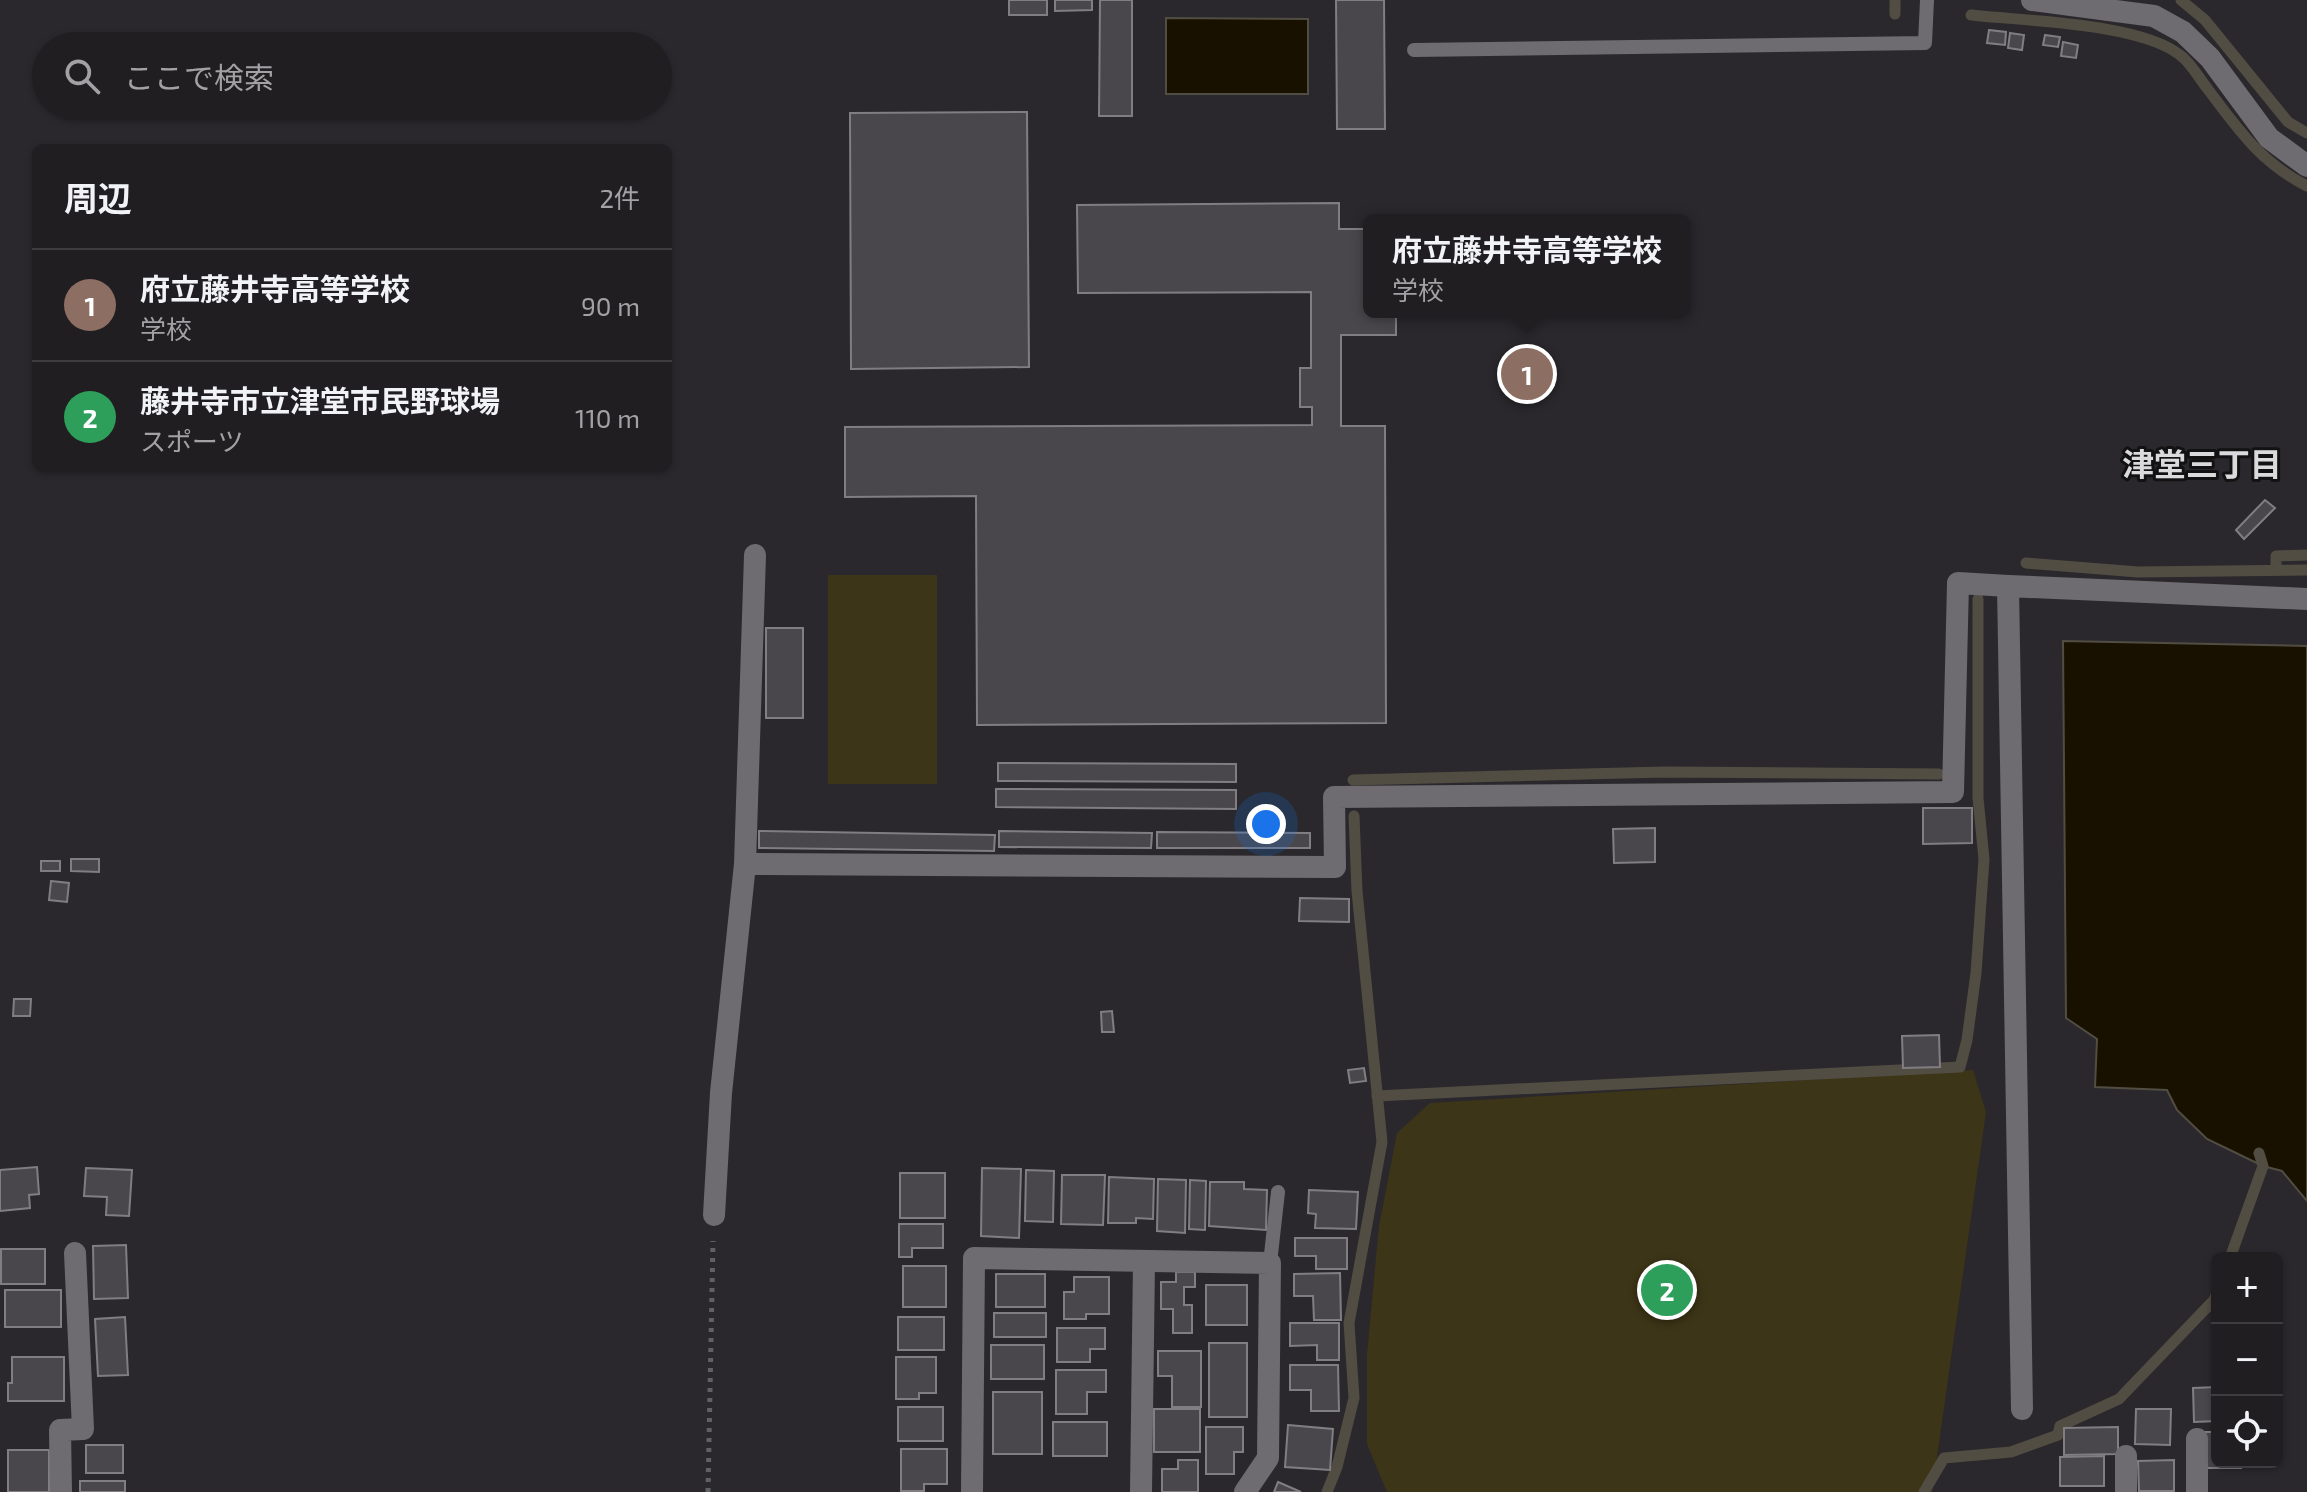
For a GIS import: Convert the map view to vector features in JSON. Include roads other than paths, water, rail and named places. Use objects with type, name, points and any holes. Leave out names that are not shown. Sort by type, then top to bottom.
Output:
[{"type":"street","points":[[2032,0],[2154,16],[2183,32],[2210,58],[2269,138],[2307,166]]},
{"type":"street","points":[[714,1215],[721,1093],[745,864],[755,555]]},
{"type":"street","points":[[745,864],[1335,867],[1334,797],[1953,792],[1958,583],[2307,599]]},
{"type":"street","points":[[2008,586],[2022,1409]]},
{"type":"street","points":[[61,1492],[60,1430],[83,1429],[75,1253]]},
{"type":"street","points":[[972,1492],[974,1258],[1270,1263],[1268,1458],[1245,1492]]},
{"type":"street","points":[[1141,1492],[1144,1262]]},
{"type":"street","points":[[2197,1439],[2197,1492]]},
{"type":"street","points":[[2126,1456],[2126,1492]]},
{"type":"lane","points":[[1414,50],[1925,43],[1927,0]]},
{"type":"lane","points":[[1270,1263],[1278,1192]]},
{"type":"waterway","points":[[1895,0],[1895,14]]},
{"type":"waterway","points":[[2181,0],[2205,20],[2288,122],[2307,133]]},
{"type":"waterway","points":[[1971,15],[2080,25],[2162,44],[2188,62],[2240,131],[2263,155],[2290,177],[2307,186]]},
{"type":"waterway","points":[[2276,570],[2276,556],[2307,555]]},
{"type":"waterway","points":[[2026,563],[2138,572],[2307,570]]},
{"type":"waterway","points":[[1377,1096],[1960,1067],[1976,973],[1984,859],[1978,798],[1978,599]]},
{"type":"waterway","points":[[1353,780],[1665,772],[1939,774]]},
{"type":"waterway","points":[[1327,1492],[1337,1467],[1354,1398],[1349,1323],[1382,1142],[1357,891],[1354,816]]},
{"type":"waterway","points":[[2232,1252],[2263,1166],[2259,1153]]},
{"type":"waterway","points":[[1924,1492],[1944,1458],[2011,1452],[2058,1435],[2060,1426],[2119,1399],[2211,1303]]},
{"type":"place","name":"府立藤井寺高等学校","points":[[1527,374]]},
{"type":"place","name":"藤井寺市立津堂市民野球場","points":[[1667,1290]]},
{"type":"district","name":"津堂三丁目","points":[[2202,463]]}]
